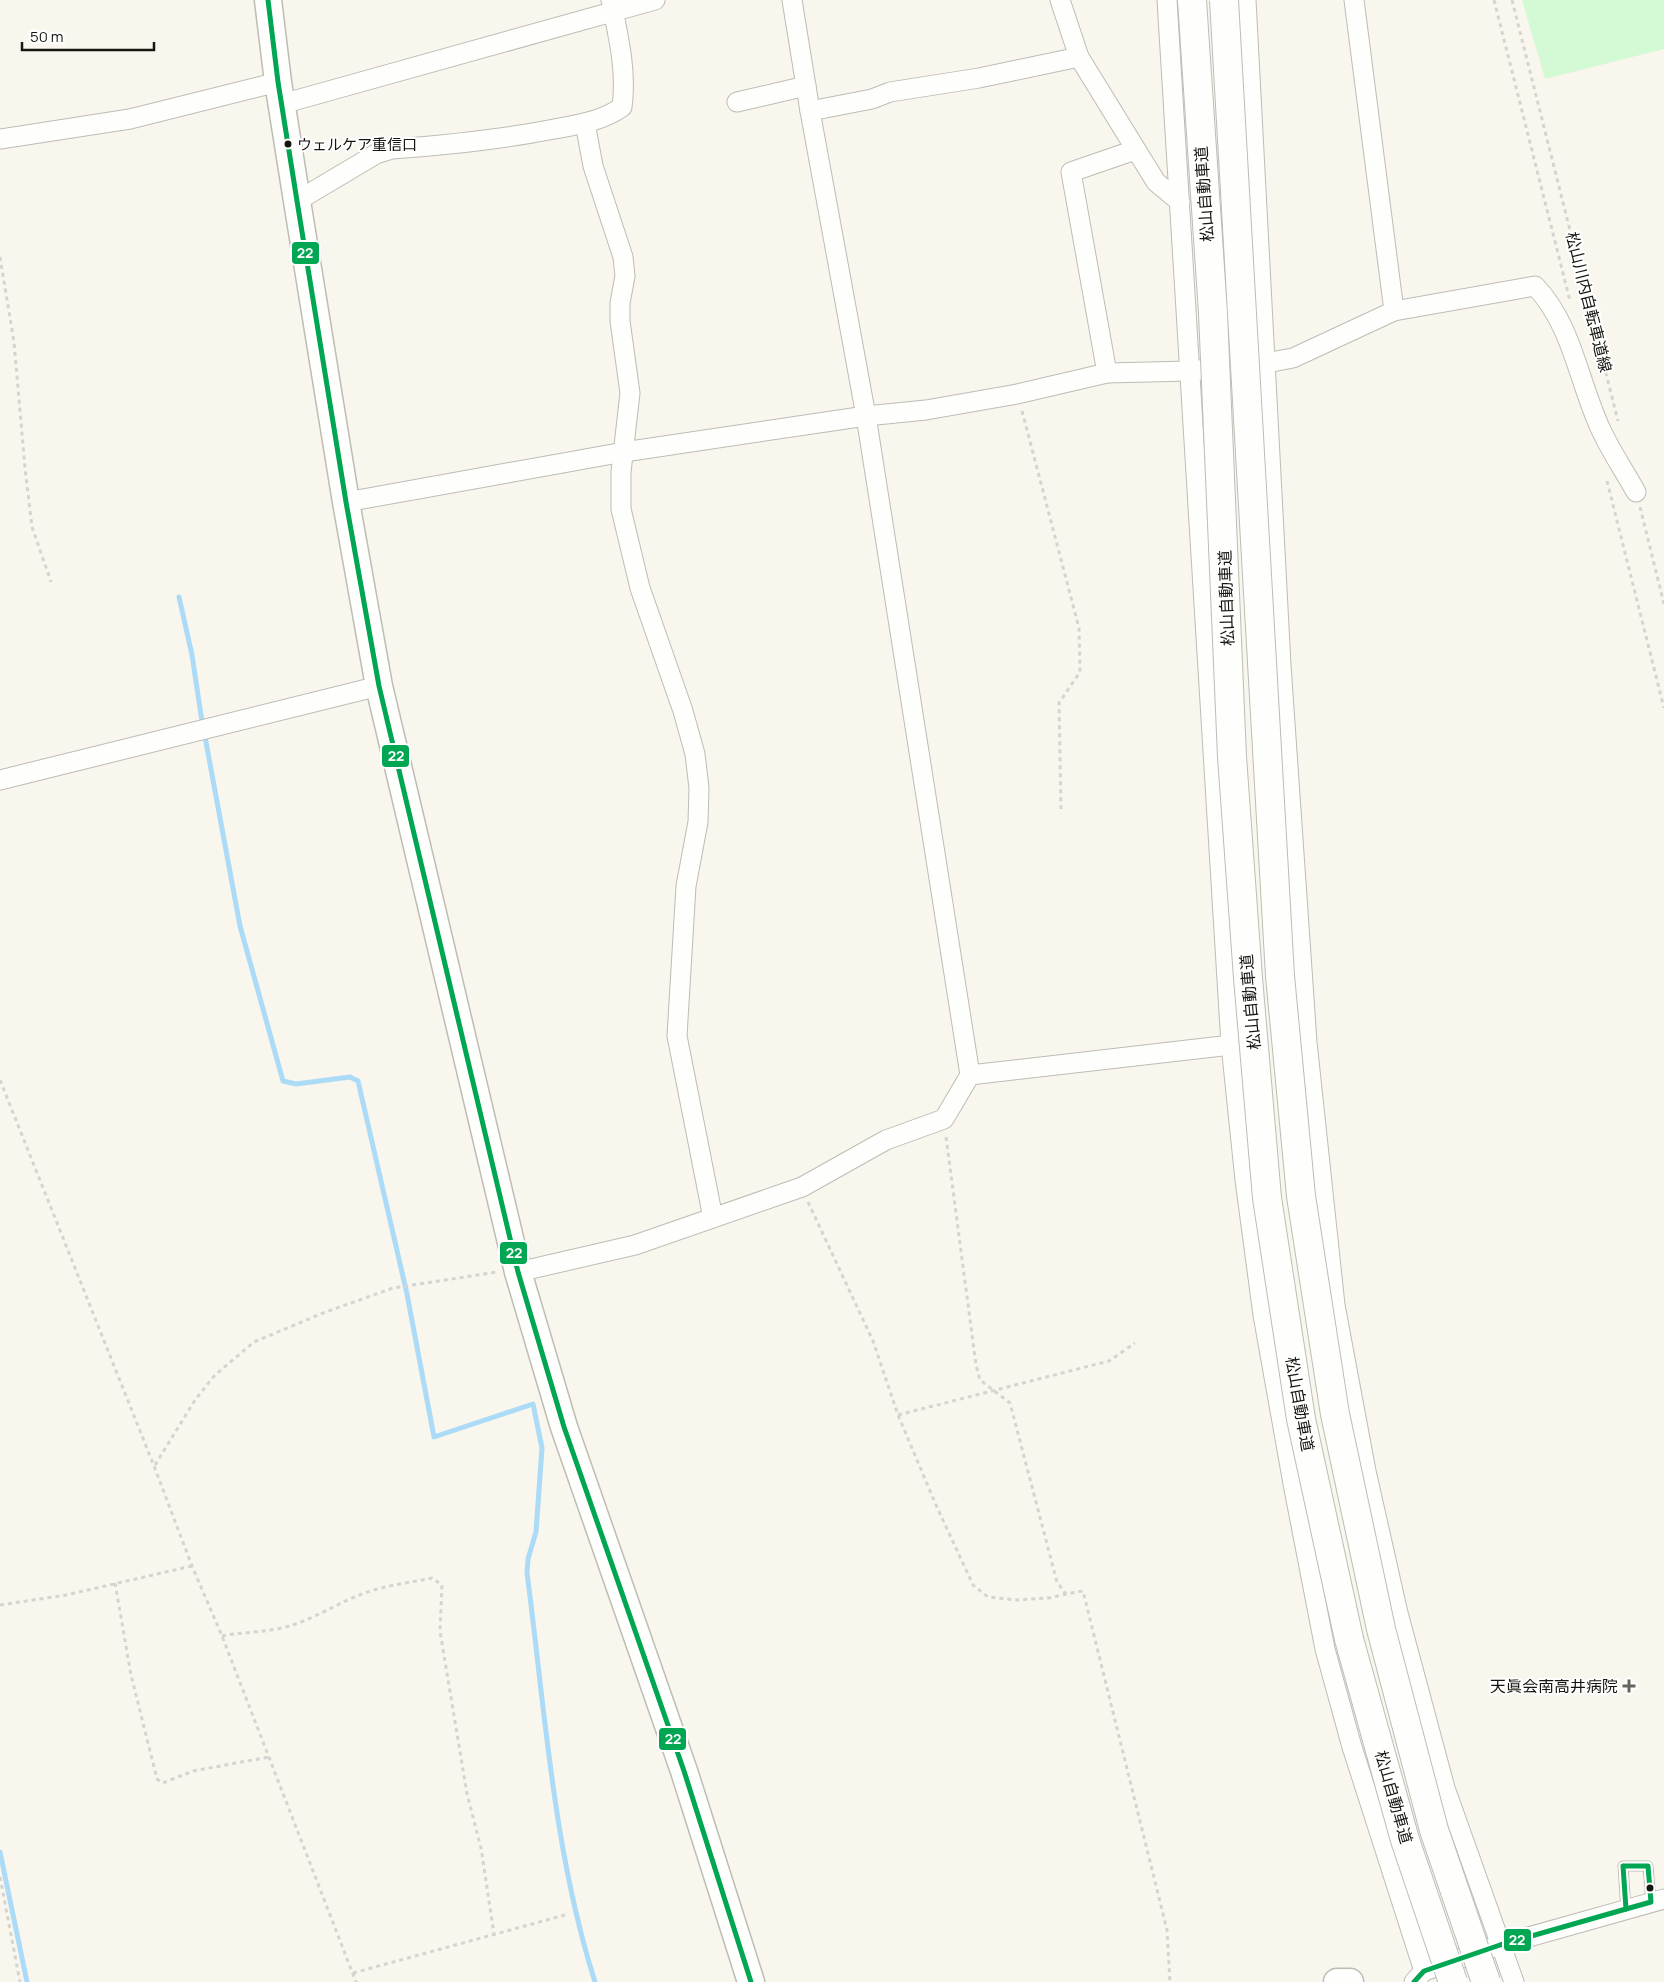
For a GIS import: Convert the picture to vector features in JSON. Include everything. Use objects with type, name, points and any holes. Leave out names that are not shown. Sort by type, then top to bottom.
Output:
[{"type":"highway","name":"松山自動車道","points":[[1192,0],[1212,313],[1232,757],[1248,978],[1267,1198],[1301,1419],[1349,1639],[1405,1840],[1453,1982]]},
{"type":"highway","name":"松山自動車道","points":[[1224,0],[1280,966],[1301,1196],[1335,1414],[1381,1629],[1434,1830],[1486,1982]]},
{"type":"main road","points":[[268,0],[297,201],[346,502],[379,686],[518,1272],[564,1427],[684,1771],[751,1982]]},
{"type":"main road","points":[[1337,1982],[1350,1982]]},
{"type":"street","points":[[0,139],[280,93],[612,6],[655,0]]},
{"type":"street","points":[[518,1272],[635,1245],[802,1187],[886,1140],[944,1119],[970,1075],[866,416],[810,111],[792,0]]},
{"type":"street","points":[[1060,0],[1079,56],[1156,182],[1180,202]]},
{"type":"street","points":[[1167,0],[1231,1045],[1244,1180],[1263,1315],[1325,1649],[1419,1976],[1500,1945],[1657,1901]]},
{"type":"street","points":[[1246,0],[1281,664],[1306,1032],[1335,1305],[1366,1471],[1398,1613],[1445,1788],[1514,1982]]},
{"type":"street","points":[[1354,0],[1394,311]]},
{"type":"street","points":[[297,201],[376,154],[392,149],[502,139],[586,123],[612,114],[622,107],[624,94],[622,55],[612,6]]},
{"type":"street","points":[[810,111],[872,99],[890,92],[979,78],[1079,56]]},
{"type":"street","points":[[738,102],[806,86]]},
{"type":"street","points":[[586,123],[593,166],[623,257],[625,276],[620,303],[620,321],[630,393],[621,472],[621,509],[640,588],[683,710],[695,754],[700,788],[698,822],[686,886],[677,1036],[714,1218]]},
{"type":"street","points":[[1107,372],[1071,172],[1135,150]]},
{"type":"street","points":[[346,502],[624,452],[866,416],[926,410],[1017,394],[1107,372],[1190,371],[1266,363],[1293,358],[1394,311],[1535,286],[1542,292],[1563,328],[1602,432],[1636,492]]},
{"type":"street","points":[[0,780],[379,686]]},
{"type":"street","points":[[970,1075],[1231,1045]]},
{"type":"lane","points":[[1626,1910],[1623,1866],[1648,1866],[1657,1901]]},
{"type":"path","name":"松山川内自転車道線","points":[[1512,0],[1620,426]]},
{"type":"path","points":[[0,257],[14,342],[32,527],[51,582]]},
{"type":"path","points":[[1017,394],[1079,628],[1080,672],[1058,703],[1061,809]]},
{"type":"path","points":[[1636,492],[1664,604]]},
{"type":"path","points":[[0,1080],[192,1566],[222,1636],[356,1982]]},
{"type":"path","points":[[944,1119],[976,1365],[980,1380],[1010,1403],[1057,1582],[1066,1594]]},
{"type":"path","points":[[802,1187],[873,1341],[898,1415],[936,1505],[973,1585],[988,1597],[1008,1599],[1049,1598],[1083,1591],[1167,1930],[1170,1982]]},
{"type":"path","points":[[154,1466],[195,1400],[215,1374],[254,1342],[393,1288],[502,1271],[518,1272]]},
{"type":"path","points":[[898,1415],[1109,1361],[1135,1343]]},
{"type":"path","points":[[0,1605],[66,1595],[192,1566]]},
{"type":"path","points":[[222,1636],[235,1633],[277,1630],[298,1623],[359,1595],[399,1584],[432,1578],[442,1585],[440,1631],[467,1794],[481,1848],[494,1934]]},
{"type":"path","points":[[115,1583],[131,1675],[157,1779],[163,1783],[192,1772],[269,1756]]},
{"type":"path","points":[[0,1877],[20,1982]]},
{"type":"path","points":[[353,1973],[565,1915]]},
{"type":"green space","points":[[1522,0],[1664,0],[1664,49],[1545,79]]},
{"type":"waterway","points":[[179,597],[192,655],[201,715],[240,926],[283,1081],[296,1084],[350,1077],[358,1081],[407,1294],[434,1437],[533,1404],[542,1448],[536,1532],[528,1559],[527,1573],[545,1727],[560,1830],[569,1882],[595,1982]]},
{"type":"waterway","points":[[0,1852],[27,1982]]},
{"type":"transit line","name":"22","points":[[268,0],[278,82],[297,201],[346,502],[379,686],[518,1272],[564,1427],[684,1771],[751,1982]]},
{"type":"transit line","name":"22","points":[[1623,1866],[1648,1866],[1651,1902],[1626,1909],[1623,1866]]},
{"type":"transit line","name":"22","points":[[1414,1982],[1424,1971],[1500,1945],[1626,1909]]},
{"type":"place","name":"ウェルケア重信口","points":[[288,144]]},
{"type":"place","name":"天眞会南高井病院","points":[[1629,1686]]}]
